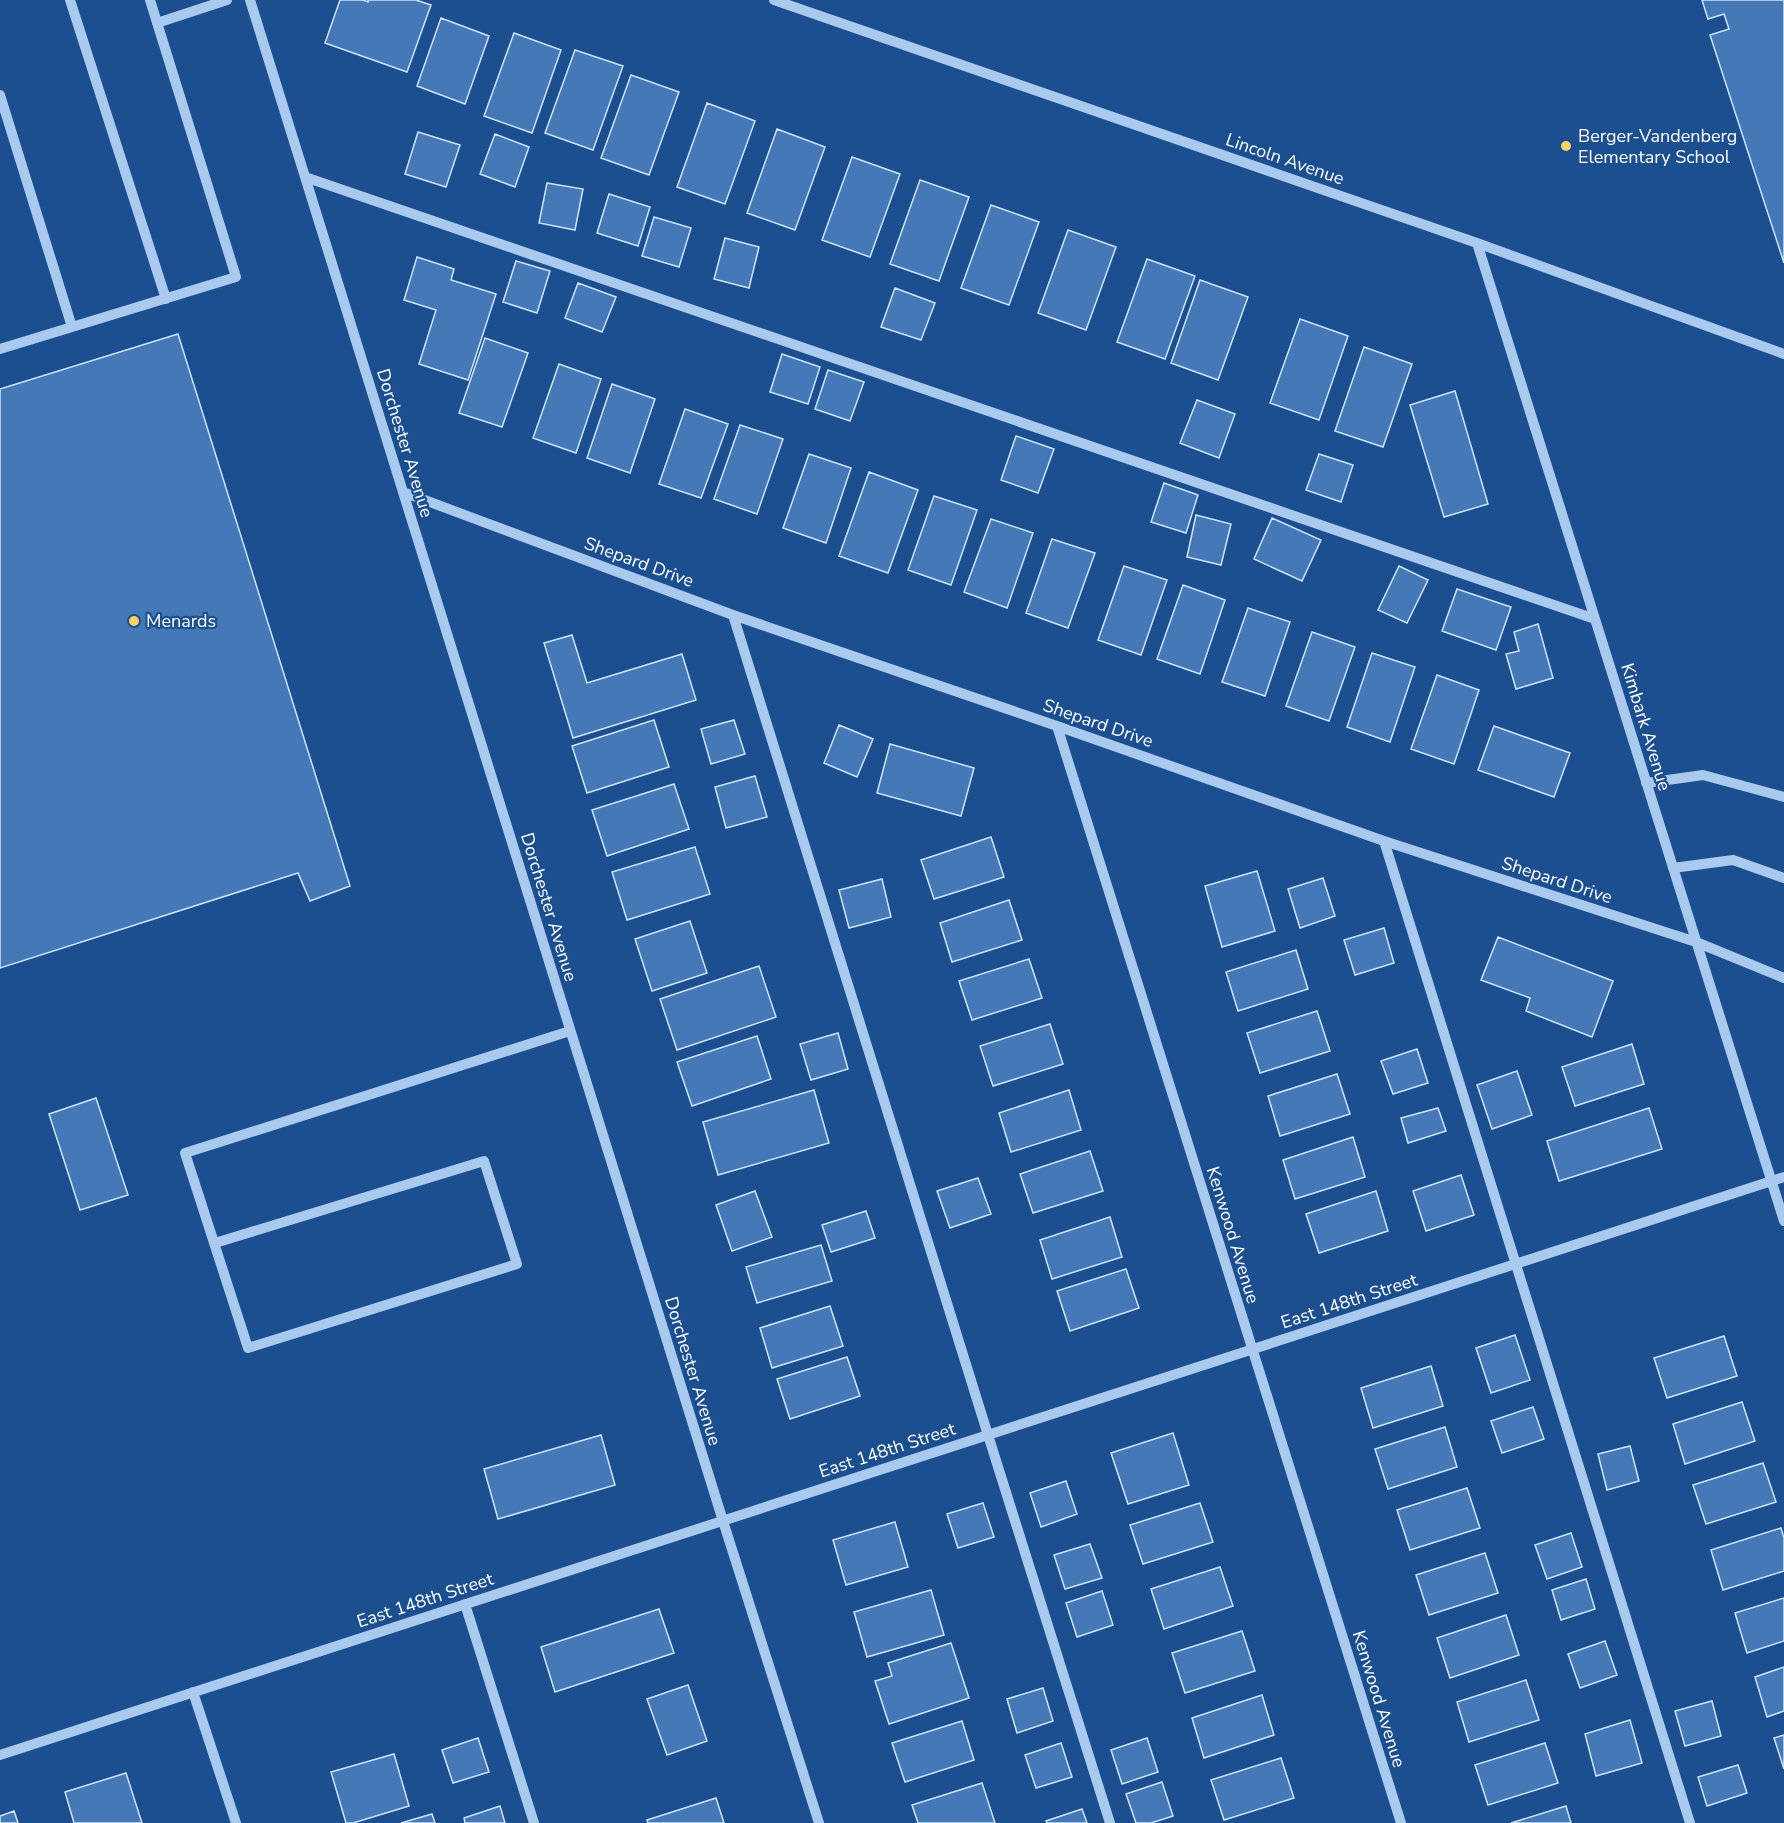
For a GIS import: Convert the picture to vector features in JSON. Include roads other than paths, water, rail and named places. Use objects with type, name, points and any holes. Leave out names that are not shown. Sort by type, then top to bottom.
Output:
[{"type":"street","points":[[70,0],[166,299]]},
{"type":"street","points":[[0,349],[236,278],[150,0]]},
{"type":"street","points":[[157,22],[227,0]]},
{"type":"street","name":"Dorchester Avenue","points":[[250,0],[819,1823]]},
{"type":"street","name":"Lincoln Avenue","points":[[774,0],[1476,243],[1784,354]]},
{"type":"street","points":[[0,95],[72,327]]},
{"type":"street","points":[[305,177],[1595,620]]},
{"type":"street","name":"Kimbark Avenue","points":[[1476,243],[1784,1221]]},
{"type":"street","name":"Shepard Drive","points":[[403,492],[733,615],[1384,841],[1696,942],[1784,978]]},
{"type":"street","points":[[733,615],[1110,1823]]},
{"type":"street","name":"Kenwood Avenue","points":[[1057,726],[1401,1823]]},
{"type":"street","points":[[1646,783],[1703,775],[1784,797]]},
{"type":"street","points":[[1384,841],[1690,1823]]},
{"type":"street","points":[[1673,868],[1733,860],[1784,878]]},
{"type":"street","points":[[215,1244],[484,1161],[518,1264],[248,1348],[185,1153],[570,1031]]},
{"type":"street","name":"East 148th Street","points":[[0,1755],[1784,1177]]},
{"type":"street","points":[[465,1604],[534,1823]]},
{"type":"street","points":[[193,1692],[236,1823]]},
{"type":"place","name":"Berger-Vandenberg Elementary School","points":[[1566,146]]},
{"type":"place","name":"Menards","points":[[134,621]]}]
